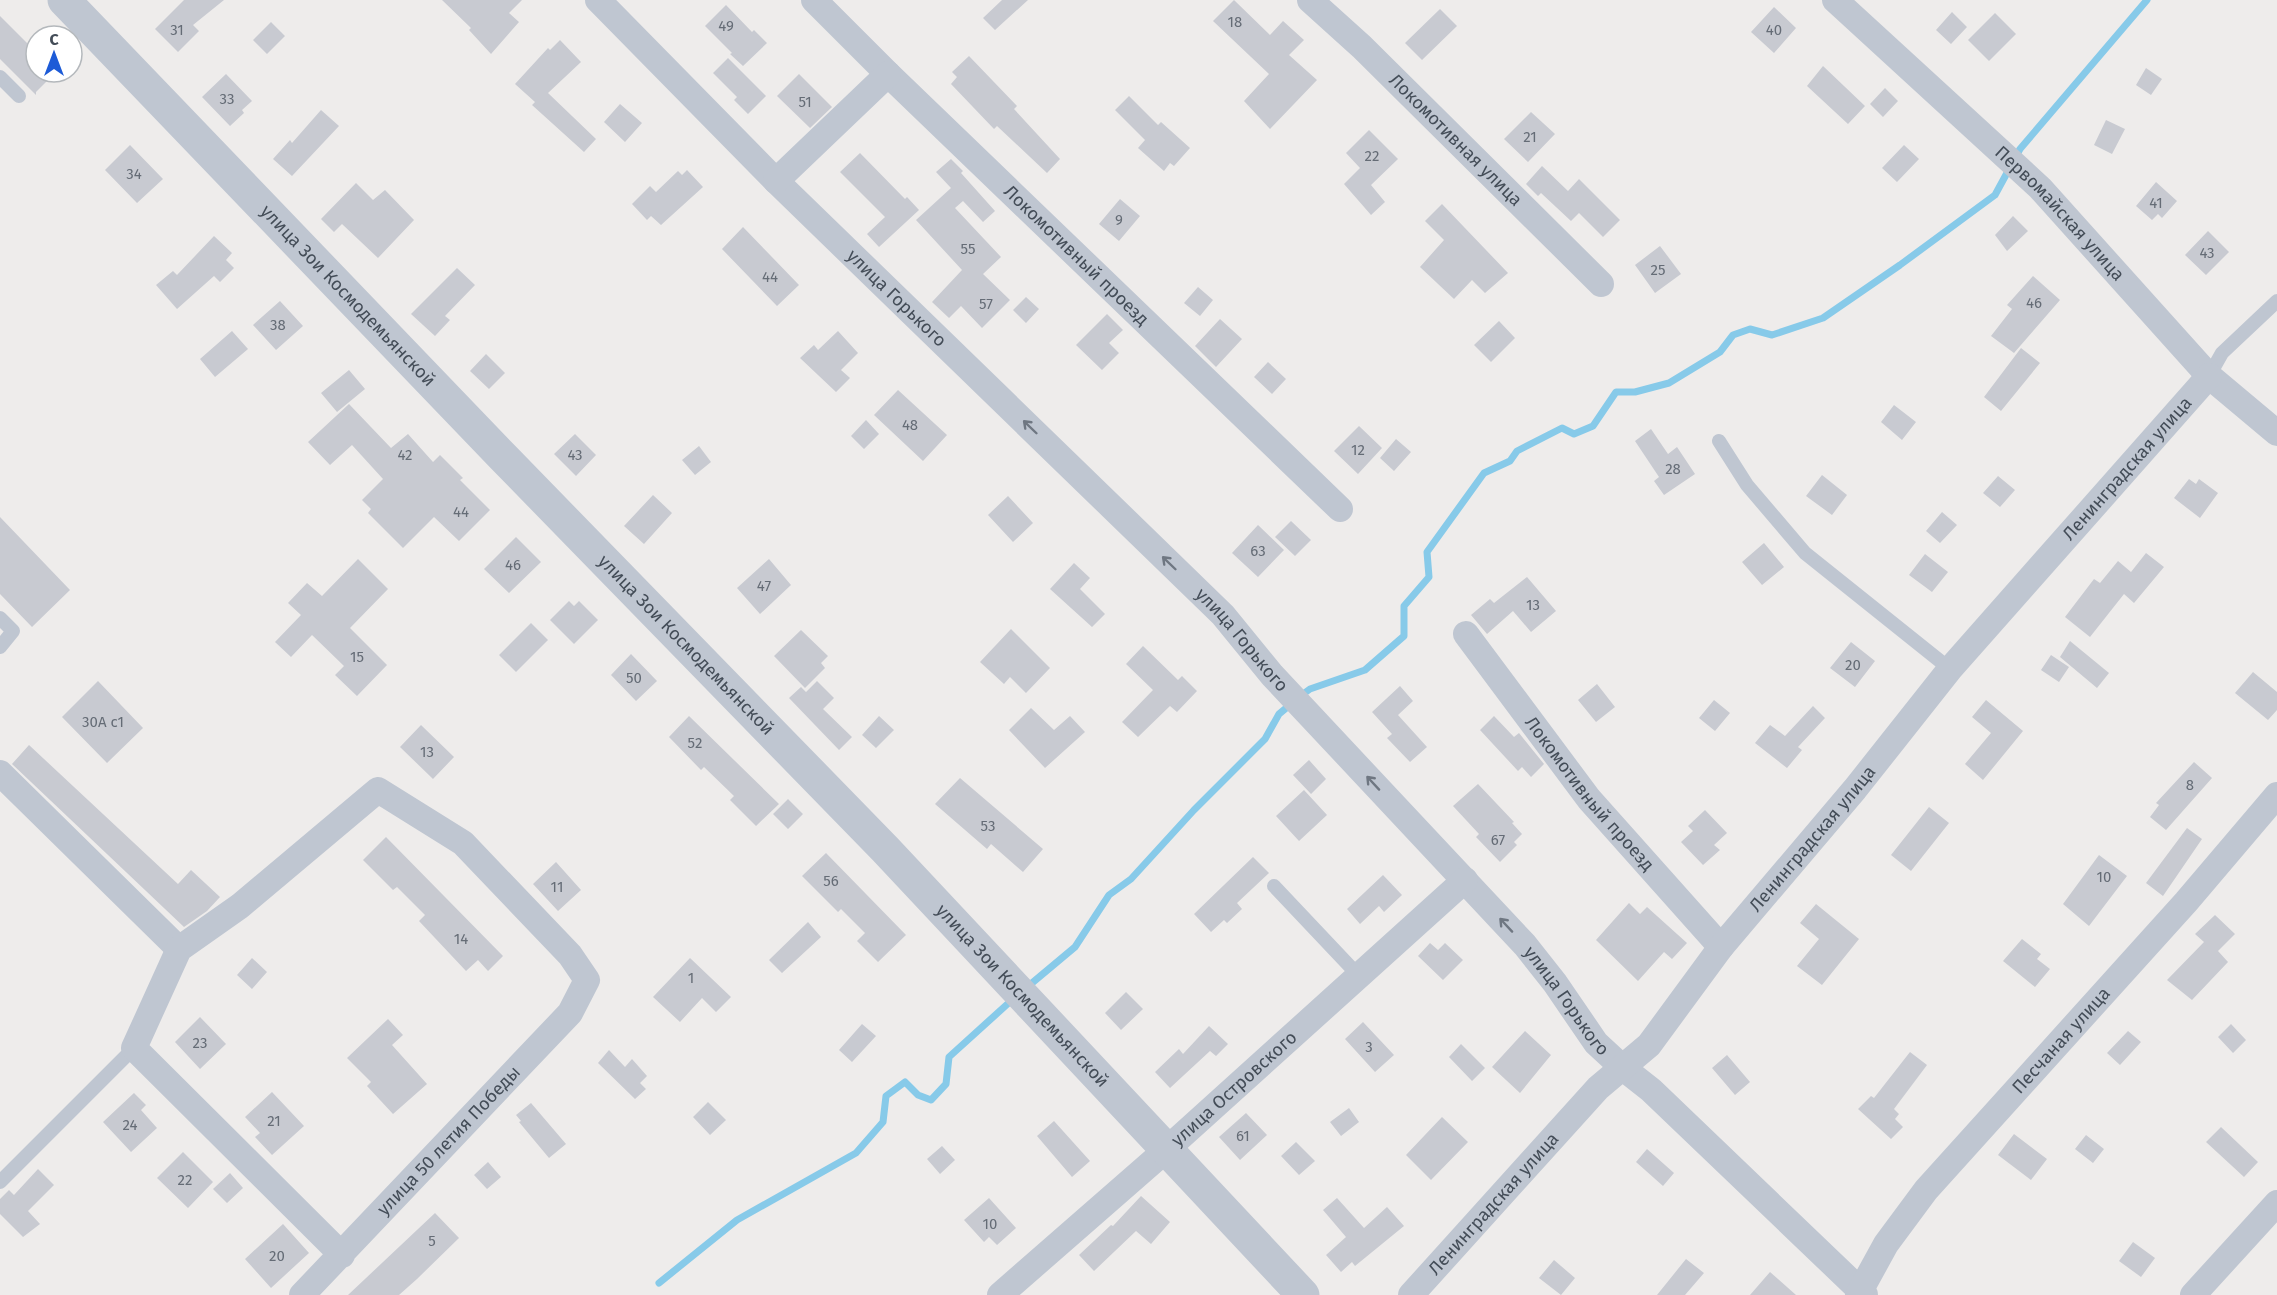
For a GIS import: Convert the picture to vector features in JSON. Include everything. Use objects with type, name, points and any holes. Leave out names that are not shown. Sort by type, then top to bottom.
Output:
[{"type":"street","name":"улица Зои Космодемьянской","points":[[64,0],[502,458],[885,849],[1302,1295]]},
{"type":"street","name":"улица Горького","points":[[598,0],[776,181],[1223,615],[1272,675],[1525,945],[1555,982],[1596,1043],[1651,1090],[1861,1294]]},
{"type":"street","name":"Локомотивный проезд","points":[[814,0],[1340,509]]},
{"type":"street","name":"Локомотивная улица","points":[[1310,0],[1362,47],[1601,284]]},
{"type":"street","name":"Первомайская улица","points":[[1835,0],[2040,188],[2210,376],[2277,434]]},
{"type":"street","points":[[776,181],[888,74]]},
{"type":"street","name":"Ленинградская улица","points":[[1411,1295],[1598,1088],[1648,1045],[1721,947],[1855,789],[1950,669],[2210,376]]},
{"type":"street","name":"Локомотивный проезд","points":[[1466,634],[1589,799],[1721,947]]},
{"type":"street","points":[[0,773],[179,949],[134,1048],[342,1255]]},
{"type":"street","name":"улица 50 летия Победы","points":[[179,949],[240,906],[378,790],[463,843],[570,955],[587,980],[570,1013],[302,1295]]},
{"type":"street","name":"Песчаная улица","points":[[1861,1294],[1886,1244],[1926,1190],[2186,902],[2277,795]]},
{"type":"street","name":"улица Островского","points":[[1000,1295],[1166,1150],[1465,880]]},
{"type":"street","points":[[2193,1295],[2277,1203]]},
{"type":"lane","points":[[0,77],[19,96]]},
{"type":"lane","points":[[2210,376],[2222,353],[2277,301]]},
{"type":"lane","points":[[1719,441],[1747,485],[1804,553],[1950,669]]},
{"type":"lane","points":[[0,618],[13,631],[0,646]]},
{"type":"lane","points":[[1274,886],[1359,976]]},
{"type":"lane","points":[[0,1182],[134,1048]]},
{"type":"building","points":[[184,0],[224,0],[193,25],[199,31],[178,52],[155,29]]},
{"type":"building","points":[[442,0],[522,0],[509,13],[519,22],[491,54],[469,30],[471,28]]},
{"type":"building","points":[[1002,0],[1028,0],[995,30],[983,18]]},
{"type":"building","points":[[1234,0],[1270,35],[1283,21],[1304,40],[1289,55],[1317,80],[1270,129],[1244,101],[1269,74],[1213,21]]},
{"type":"building","points":[[726,5],[752,32],[754,30],[767,43],[743,66],[705,26]]},
{"type":"building","points":[[1774,7],[1796,28],[1774,53],[1751,32]]},
{"type":"building","points":[[1440,9],[1457,26],[1422,60],[1405,43]]},
{"type":"building","points":[[1952,12],[1967,27],[1951,44],[1936,30]]},
{"type":"building","points":[[1995,13],[2016,34],[1989,61],[1968,40]]},
{"type":"building","points":[[0,16],[24,40],[24,83],[0,59]]},
{"type":"building","points":[[271,22],[285,36],[267,54],[253,40]]},
{"type":"building","points":[[560,40],[581,62],[548,93],[596,139],[584,152],[532,105],[535,102],[515,84],[548,48],[550,50]]},
{"type":"building","points":[[969,56],[1017,106],[1014,109],[1060,159],[1047,173],[997,126],[994,129],[951,84],[957,77],[952,72]]},
{"type":"building","points":[[728,58],[766,96],[748,114],[734,100],[737,97],[713,73]]},
{"type":"building","points":[[1823,66],[1865,106],[1848,124],[1807,86]]},
{"type":"building","points":[[2146,68],[2162,79],[2151,95],[2136,85]]},
{"type":"building","points":[[226,74],[252,101],[242,110],[244,113],[230,126],[202,97]]},
{"type":"building","points":[[799,74],[832,107],[810,128],[777,96]]},
{"type":"building","points":[[25,84],[44,84],[36,95]]},
{"type":"building","points":[[1885,88],[1898,101],[1883,117],[1870,104]]},
{"type":"building","points":[[1129,96],[1158,125],[1161,122],[1190,148],[1174,166],[1170,163],[1164,171],[1138,148],[1145,140],[1115,110]]},
{"type":"building","points":[[620,104],[642,123],[625,142],[604,122]]},
{"type":"building","points":[[321,110],[339,126],[292,176],[273,159],[290,140],[292,143]]},
{"type":"building","points":[[1531,112],[1555,134],[1528,162],[1504,139]]},
{"type":"building","points":[[2106,120],[2125,129],[2112,154],[2094,145]]},
{"type":"building","points":[[1369,130],[1398,159],[1371,185],[1385,202],[1371,215],[1344,184],[1360,168],[1346,153]]},
{"type":"building","points":[[130,145],[163,179],[137,203],[105,170]]},
{"type":"building","points":[[1904,145],[1919,159],[1897,182],[1882,168]]},
{"type":"building","points":[[860,153],[905,199],[907,197],[919,210],[879,247],[867,234],[885,217],[840,172]]},
{"type":"building","points":[[951,159],[995,211],[983,222],[963,201],[955,208],[1001,257],[983,274],[1010,300],[982,328],[961,306],[949,318],[932,302],[962,270],[916,220],[951,188],[936,172]]},
{"type":"building","points":[[1542,166],[1568,191],[1579,179],[1620,220],[1603,237],[1579,213],[1571,221],[1541,193],[1538,196],[1526,184]]},
{"type":"building","points":[[687,170],[703,187],[661,225],[651,216],[647,220],[632,204],[650,186],[656,192],[678,171],[682,175]]},
{"type":"building","points":[[2156,182],[2177,201],[2162,218],[2158,214],[2152,220],[2136,206]]},
{"type":"building","points":[[356,183],[373,200],[385,190],[414,220],[378,258],[342,224],[334,232],[321,219]]},
{"type":"building","points":[[1120,199],[1140,216],[1119,241],[1099,224]]},
{"type":"building","points":[[1442,204],[1508,273],[1485,293],[1472,280],[1454,299],[1420,267],[1444,240],[1425,221]]},
{"type":"building","points":[[2013,216],[2028,231],[2007,251],[1995,235]]},
{"type":"building","points":[[743,227],[799,285],[777,306],[722,249]]},
{"type":"building","points":[[2208,231],[2229,252],[2206,275],[2185,255]]},
{"type":"building","points":[[214,236],[232,253],[226,260],[234,268],[220,282],[214,276],[177,309],[156,285],[173,271],[177,275]]},
{"type":"building","points":[[1660,246],[1681,274],[1655,293],[1635,265]]},
{"type":"building","points":[[457,268],[475,285],[445,316],[450,320],[435,336],[411,314]]},
{"type":"building","points":[[2033,276],[2060,300],[2014,353],[1991,336],[2012,309],[2007,305]]},
{"type":"building","points":[[1198,287],[1213,300],[1200,316],[1184,303]]},
{"type":"building","points":[[1026,297],[1039,309],[1026,323],[1013,310]]},
{"type":"building","points":[[280,301],[303,326],[276,350],[253,325]]},
{"type":"building","points":[[1107,314],[1123,330],[1109,343],[1119,353],[1102,370],[1076,345]]},
{"type":"building","points":[[1220,319],[1242,339],[1216,367],[1195,346]]},
{"type":"building","points":[[1499,321],[1515,338],[1491,362],[1474,345]]},
{"type":"building","points":[[232,331],[248,349],[215,377],[200,359]]},
{"type":"building","points":[[838,331],[858,353],[841,370],[850,378],[836,392],[800,358],[814,345],[818,350]]},
{"type":"building","points":[[2021,348],[2040,363],[2001,411],[1984,397]]},
{"type":"building","points":[[486,354],[505,373],[489,389],[470,371]]},
{"type":"building","points":[[1268,362],[1286,379],[1272,394],[1254,377]]},
{"type":"building","points":[[349,370],[365,389],[337,412],[321,393]]},
{"type":"building","points":[[898,390],[947,435],[923,461],[874,415]]},
{"type":"building","points":[[349,404],[391,448],[408,434],[433,462],[440,455],[463,478],[460,480],[490,510],[459,541],[434,517],[403,548],[368,513],[371,509],[362,500],[383,479],[352,445],[330,465],[308,442]]},
{"type":"building","points":[[1894,405],[1916,422],[1902,440],[1881,422]]},
{"type":"building","points":[[866,420],[879,434],[864,449],[851,436]]},
{"type":"building","points":[[1359,426],[1382,448],[1358,474],[1334,451]]},
{"type":"building","points":[[1651,429],[1668,454],[1677,447],[1695,474],[1664,495],[1654,481],[1659,477],[1635,441]]},
{"type":"building","points":[[575,434],[596,455],[576,476],[554,454]]},
{"type":"building","points":[[1396,439],[1411,452],[1394,471],[1380,458]]},
{"type":"building","points":[[699,446],[711,462],[695,475],[682,460]]},
{"type":"building","points":[[1822,475],[1847,495],[1832,515],[1806,496]]},
{"type":"building","points":[[1998,476],[2015,490],[2000,507],[1983,493]]},
{"type":"building","points":[[2189,479],[2196,484],[2199,479],[2218,493],[2200,518],[2174,498]]},
{"type":"building","points":[[653,495],[672,513],[644,544],[624,526]]},
{"type":"building","points":[[1008,496],[1033,523],[1013,542],[988,515]]},
{"type":"building","points":[[1942,512],[1957,525],[1940,543],[1926,531]]},
{"type":"building","points":[[0,517],[70,590],[32,627],[0,594]]},
{"type":"building","points":[[1291,521],[1311,540],[1295,556],[1275,537]]},
{"type":"building","points":[[1258,525],[1284,550],[1258,577],[1232,553]]},
{"type":"building","points":[[516,537],[541,562],[509,593],[484,569]]},
{"type":"building","points":[[1764,543],[1784,567],[1762,585],[1742,562]]},
{"type":"building","points":[[2146,553],[2164,567],[2134,603],[2124,594],[2090,637],[2065,617],[2094,579],[2100,583],[2118,561],[2131,572]]},
{"type":"building","points":[[1925,554],[1948,572],[1932,592],[1909,575]]},
{"type":"building","points":[[358,559],[388,589],[350,628],[387,665],[357,696],[335,675],[344,666],[312,635],[291,657],[275,642],[301,615],[288,603],[307,583],[322,596]]},
{"type":"building","points":[[769,559],[791,585],[760,614],[737,588]]},
{"type":"building","points":[[1074,563],[1090,578],[1080,589],[1105,614],[1092,627],[1050,589]]},
{"type":"building","points":[[1527,577],[1556,611],[1531,632],[1513,611],[1487,634],[1471,615],[1490,599],[1494,603]]},
{"type":"building","points":[[569,601],[574,606],[579,601],[598,620],[574,644],[550,620]]},
{"type":"building","points":[[531,623],[548,640],[516,672],[499,655]]},
{"type":"building","points":[[1011,629],[1050,668],[1026,693],[1010,677],[1004,684],[980,662]]},
{"type":"building","points":[[801,630],[828,656],[821,663],[825,668],[805,688],[774,656]]},
{"type":"building","points":[[2070,641],[2109,673],[2097,688],[2060,657]]},
{"type":"building","points":[[1851,642],[1875,661],[1855,687],[1830,668]]},
{"type":"building","points":[[1143,646],[1178,680],[1182,676],[1197,691],[1177,712],[1170,706],[1138,737],[1122,722],[1153,690],[1126,664]]},
{"type":"building","points":[[631,654],[657,681],[636,701],[611,675]]},
{"type":"building","points":[[2051,655],[2069,667],[2059,682],[2041,670]]},
{"type":"building","points":[[2253,672],[2277,692],[2277,710],[2268,720],[2235,693]]},
{"type":"building","points":[[98,681],[143,728],[107,763],[62,717]]},
{"type":"building","points":[[817,681],[834,698],[823,709],[852,737],[839,750],[789,698],[801,687],[806,692]]},
{"type":"building","points":[[1597,684],[1615,707],[1596,722],[1578,700]]},
{"type":"building","points":[[1400,686],[1413,701],[1398,715],[1427,747],[1410,762],[1387,738],[1392,734],[1372,712]]},
{"type":"building","points":[[1714,700],[1730,713],[1715,731],[1699,718]]},
{"type":"building","points":[[1986,700],[2023,731],[1983,780],[1965,764],[1991,733],[1972,717]]},
{"type":"building","points":[[1813,706],[1825,718],[1798,747],[1802,750],[1787,768],[1755,743],[1770,725],[1785,736]]},
{"type":"building","points":[[1031,708],[1054,730],[1070,716],[1085,732],[1045,768],[1009,730]]},
{"type":"building","points":[[689,716],[779,804],[756,826],[730,800],[734,796],[704,767],[701,770],[669,737]]},
{"type":"building","points":[[879,716],[894,730],[876,748],[862,735]]},
{"type":"building","points":[[1494,716],[1514,737],[1519,733],[1544,764],[1531,777],[1522,767],[1518,771],[1480,730]]},
{"type":"building","points":[[421,725],[454,757],[433,779],[400,747]]},
{"type":"building","points":[[29,745],[178,884],[191,870],[220,897],[207,911],[184,927],[12,764]]},
{"type":"building","points":[[1309,760],[1326,779],[1311,794],[1293,775]]},
{"type":"building","points":[[2194,762],[2212,778],[2166,830],[2150,817],[2159,805],[2156,803]]},
{"type":"building","points":[[960,778],[1043,849],[1023,872],[991,844],[987,849],[935,804]]},
{"type":"building","points":[[1478,784],[1514,822],[1512,823],[1522,834],[1514,842],[1517,845],[1500,862],[1476,837],[1479,834],[1453,806]]},
{"type":"building","points":[[1304,790],[1327,815],[1299,841],[1276,816]]},
{"type":"building","points":[[788,799],[803,814],[788,829],[773,814]]},
{"type":"building","points":[[1929,807],[1949,823],[1911,871],[1891,855]]},
{"type":"building","points":[[1705,810],[1727,833],[1714,845],[1720,850],[1703,865],[1681,842],[1693,831],[1688,826]]},
{"type":"building","points":[[2187,828],[2202,839],[2163,896],[2146,883]]},
{"type":"building","points":[[386,837],[503,956],[488,971],[478,960],[466,971],[419,921],[425,915],[397,887],[393,890],[363,860]]},
{"type":"building","points":[[826,853],[906,935],[878,962],[857,941],[865,933],[841,909],[838,912],[802,876]]},
{"type":"building","points":[[2099,855],[2127,876],[2089,926],[2063,904]]},
{"type":"building","points":[[1253,857],[1269,873],[1237,903],[1242,909],[1227,923],[1224,920],[1211,932],[1194,914]]},
{"type":"building","points":[[556,862],[581,890],[558,911],[533,884]]},
{"type":"building","points":[[1383,875],[1402,895],[1384,912],[1379,906],[1360,924],[1347,909]]},
{"type":"building","points":[[1629,903],[1640,914],[1647,907],[1687,943],[1672,959],[1664,952],[1638,981],[1596,940]]},
{"type":"building","points":[[1816,904],[1859,939],[1822,985],[1797,966],[1819,939],[1800,923]]},
{"type":"building","points":[[2215,915],[2235,934],[2218,951],[2228,962],[2192,1000],[2167,980],[2204,942],[2195,934]]},
{"type":"building","points":[[808,922],[821,937],[782,973],[769,960]]},
{"type":"building","points":[[2022,939],[2041,954],[2037,959],[2050,969],[2035,987],[2003,961]]},
{"type":"building","points":[[1430,943],[1438,950],[1445,943],[1463,960],[1443,980],[1418,956]]},
{"type":"building","points":[[252,958],[267,972],[252,989],[237,975]]},
{"type":"building","points":[[690,958],[731,997],[716,1012],[702,998],[680,1022],[653,997]]},
{"type":"building","points":[[1126,992],[1143,1009],[1121,1030],[1105,1013]]},
{"type":"building","points":[[200,1017],[226,1044],[200,1069],[175,1042]]},
{"type":"building","points":[[388,1019],[403,1035],[392,1045],[427,1084],[393,1114],[367,1086],[371,1082],[347,1058]]},
{"type":"building","points":[[1363,1022],[1394,1055],[1375,1072],[1345,1039]]},
{"type":"building","points":[[862,1024],[876,1036],[852,1062],[839,1050]]},
{"type":"building","points":[[2231,1024],[2246,1040],[2233,1053],[2218,1037]]},
{"type":"building","points":[[1209,1026],[1228,1044],[1216,1056],[1210,1051],[1170,1088],[1155,1072],[1179,1049],[1183,1054]]},
{"type":"building","points":[[1525,1031],[1551,1055],[1520,1093],[1492,1067]]},
{"type":"building","points":[[2128,1031],[2141,1042],[2120,1065],[2107,1053]]},
{"type":"building","points":[[1461,1044],[1485,1068],[1472,1081],[1449,1057]]},
{"type":"building","points":[[609,1050],[625,1067],[632,1059],[647,1076],[640,1083],[646,1089],[635,1099],[598,1063]]},
{"type":"building","points":[[1910,1052],[1927,1065],[1894,1109],[1899,1114],[1895,1119],[1903,1127],[1891,1139],[1858,1109],[1871,1096],[1874,1098]]},
{"type":"building","points":[[1727,1055],[1750,1082],[1735,1095],[1712,1068]]},
{"type":"building","points":[[272,1092],[304,1126],[272,1155],[255,1137],[260,1133],[245,1117]]},
{"type":"building","points":[[134,1093],[146,1105],[141,1110],[157,1128],[131,1152],[103,1122]]},
{"type":"building","points":[[708,1102],[726,1120],[710,1135],[693,1117]]},
{"type":"building","points":[[531,1103],[566,1144],[549,1158],[519,1122],[521,1121],[516,1115]]},
{"type":"building","points":[[1349,1108],[1359,1122],[1341,1136],[1330,1122]]},
{"type":"building","points":[[1246,1113],[1267,1135],[1240,1160],[1219,1137]]},
{"type":"building","points":[[1442,1117],[1468,1142],[1431,1180],[1406,1155]]},
{"type":"building","points":[[1054,1121],[1090,1161],[1072,1177],[1037,1136]]},
{"type":"building","points":[[2221,1127],[2258,1162],[2244,1177],[2206,1142]]},
{"type":"building","points":[[2014,1134],[2047,1159],[2031,1180],[1998,1155]]},
{"type":"building","points":[[2086,1135],[2104,1149],[2093,1163],[2075,1149]]},
{"type":"building","points":[[1296,1142],[1315,1161],[1299,1175],[1281,1156]]},
{"type":"building","points":[[942,1146],[955,1160],[940,1174],[927,1159]]},
{"type":"building","points":[[1647,1149],[1674,1173],[1663,1186],[1636,1162]]},
{"type":"building","points":[[183,1152],[213,1182],[188,1208],[157,1178]]},
{"type":"building","points":[[488,1162],[501,1177],[487,1189],[474,1175]]},
{"type":"building","points":[[38,1169],[54,1185],[28,1211],[40,1224],[23,1237],[0,1214],[0,1199],[9,1190],[14,1195]]},
{"type":"building","points":[[230,1173],[243,1188],[227,1203],[213,1189]]},
{"type":"building","points":[[1141,1196],[1170,1222],[1151,1244],[1136,1231],[1094,1271],[1079,1255],[1111,1225],[1113,1226]]},
{"type":"building","points":[[989,1198],[1016,1228],[997,1245],[989,1237],[984,1242],[964,1220]]},
{"type":"building","points":[[1337,1198],[1364,1228],[1387,1207],[1404,1226],[1355,1266],[1352,1262],[1341,1272],[1326,1255],[1346,1237],[1323,1210]]},
{"type":"building","points":[[435,1213],[459,1238],[417,1279],[399,1295],[348,1295]]},
{"type":"building","points":[[283,1224],[309,1253],[271,1288],[245,1259]]},
{"type":"building","points":[[2133,1242],[2155,1258],[2141,1277],[2119,1261]]},
{"type":"building","points":[[1686,1259],[1704,1273],[1685,1295],[1657,1295]]},
{"type":"building","points":[[1554,1260],[1575,1278],[1561,1295],[1539,1278]]},
{"type":"building","points":[[1770,1272],[1796,1295],[1750,1295]]},
{"type":"waterway","points":[[1299,697],[1310,689],[1365,670],[1404,636],[1404,606],[1429,577],[1427,552],[1484,473],[1510,461],[1517,451],[1562,428],[1574,434],[1593,426],[1616,392],[1635,392],[1669,383],[1720,352],[1733,335],[1750,329],[1772,335],[1823,318],[1900,265],[1995,195],[2020,149],[2147,0]]},
{"type":"waterway","points":[[1026,988],[1075,947],[1109,895],[1131,879],[1194,810],[1265,739],[1279,714],[1291,704]]},
{"type":"waterway","points":[[659,1283],[737,1220],[856,1153],[883,1122],[886,1096],[905,1082],[918,1095],[931,1100],[946,1084],[949,1057],[1013,999]]}]
